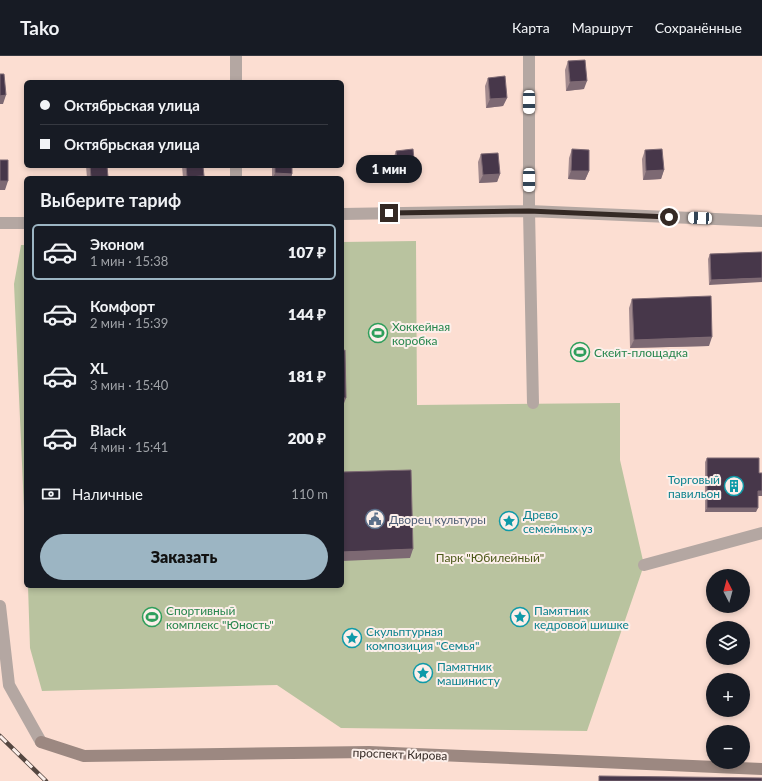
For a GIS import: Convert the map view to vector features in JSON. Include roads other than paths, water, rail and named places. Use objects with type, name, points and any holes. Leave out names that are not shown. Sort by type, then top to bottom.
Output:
[{"type":"street","points":[[236,56],[236,80]]},
{"type":"street","points":[[529,56],[529,211],[533,403]]},
{"type":"street","points":[[344,214],[529,211],[762,220]]},
{"type":"street","points":[[0,223],[24,222]]},
{"type":"street","points":[[644,565],[762,533]]},
{"type":"street","name":"проспект Кирова","points":[[0,606],[9,685],[41,742],[84,756],[369,752],[762,769]]},
{"type":"railway","points":[[0,736],[46,781]]},
{"type":"place","name":"Хоккейная коробка","points":[[378,333]]},
{"type":"place","name":"Скейт-площадка","points":[[580,352]]},
{"type":"place","name":"Торговый павильон","points":[[734,486]]},
{"type":"place","name":"Дворец культуры","points":[[375,519]]},
{"type":"place","name":"Древо семейных уз","points":[[509,521]]},
{"type":"place","name":"Спортивный комплекс \"Юность\"","points":[[152,617]]},
{"type":"place","name":"Памятник кедровой шишке","points":[[520,617]]},
{"type":"place","name":"Скульптурная композиция \"Семья\"","points":[[352,638]]},
{"type":"place","name":"Памятник машинисту","points":[[423,673]]},
{"type":"park label","name":"Парк \"Юбилейный\"","points":[[490,557]]}]
